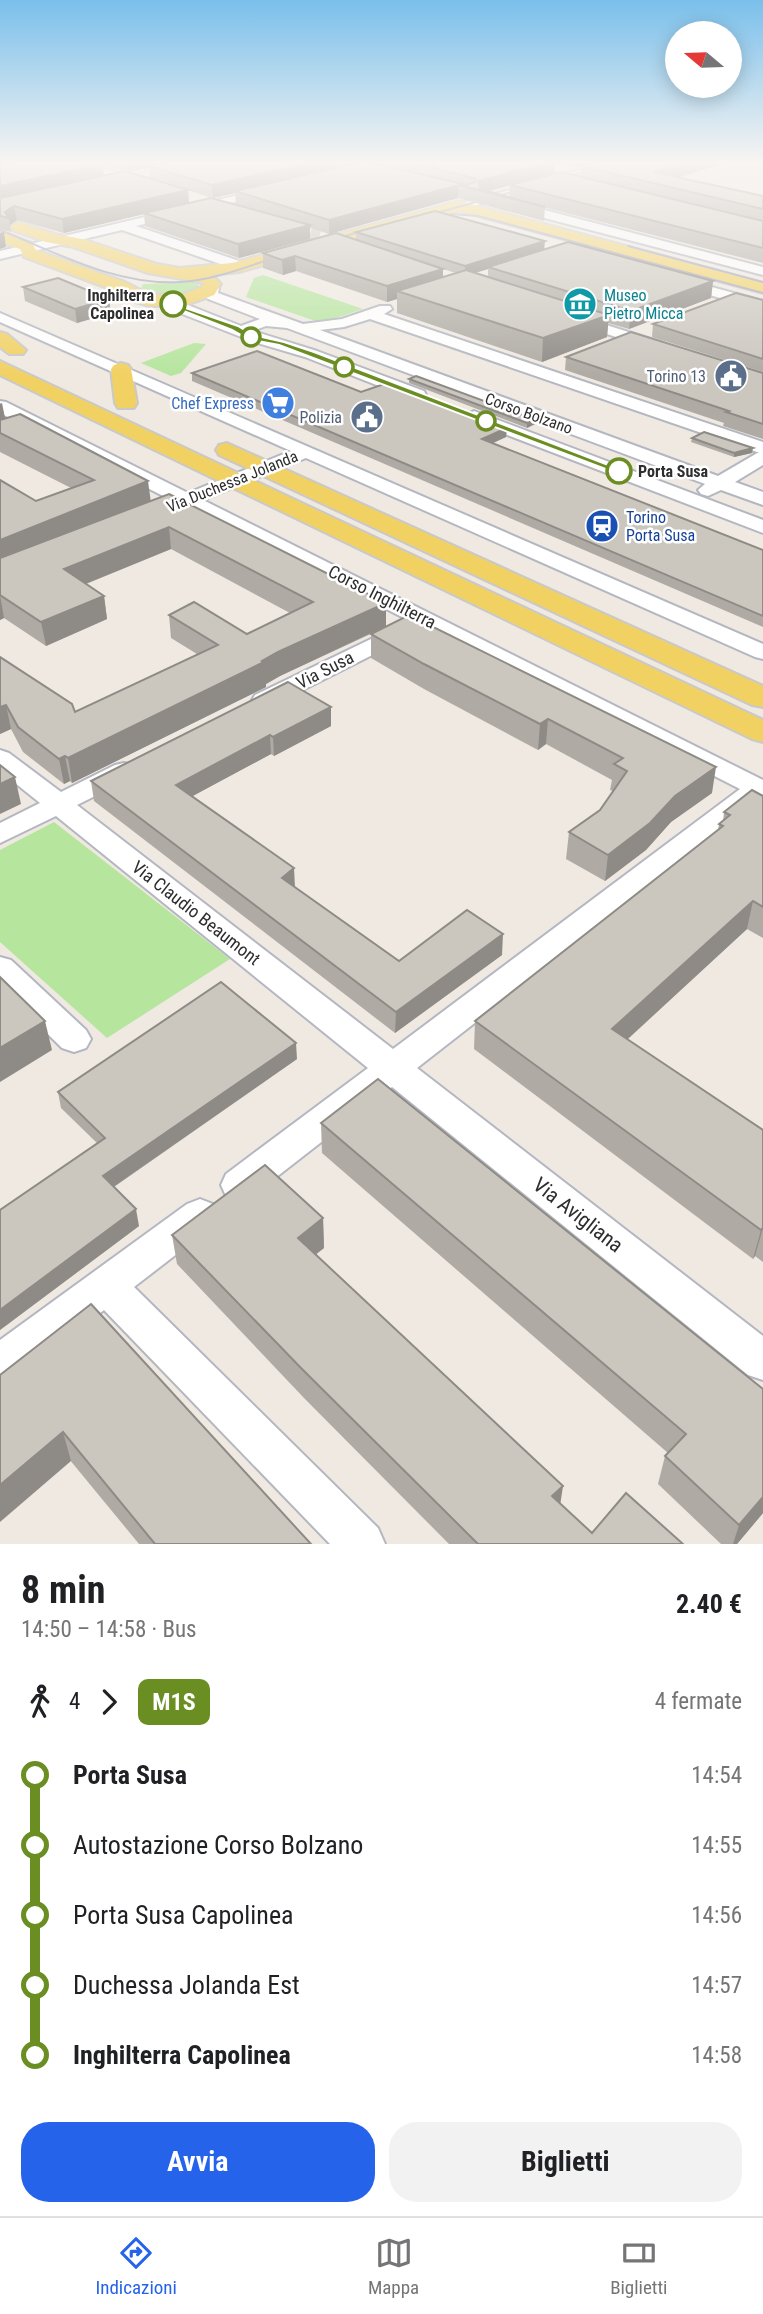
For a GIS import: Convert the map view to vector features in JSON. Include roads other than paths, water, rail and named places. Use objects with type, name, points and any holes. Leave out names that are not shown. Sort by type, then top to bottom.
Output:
[{"type":"main road","points":[[35,233],[76,242],[154,269],[206,278],[212,285]]},
{"type":"main road","points":[[123,288],[129,281],[137,278],[237,267],[349,233]]},
{"type":"main road","points":[[546,233],[762,282]]},
{"type":"main road","points":[[0,236],[23,244],[30,253],[123,288],[130,296],[156,301],[203,294],[237,267]]},
{"type":"main road","points":[[9,351],[237,479],[763,732]]},
{"type":"main road","points":[[121,369],[126,403]]},
{"type":"main road","points":[[102,391],[151,414]]},
{"type":"main road","points":[[213,443],[763,698]]},
{"type":"street","points":[[0,255],[93,233]]},
{"type":"street","points":[[143,233],[237,267]]},
{"type":"street","points":[[627,233],[762,282]]},
{"type":"street","points":[[325,239],[351,247]]},
{"type":"street","points":[[668,279],[763,306]]},
{"type":"street","points":[[709,307],[762,282]]},
{"type":"street","name":"Corso Bolzano","points":[[212,285],[209,292],[213,296],[763,499]]},
{"type":"street","points":[[156,301],[173,304],[432,401]]},
{"type":"street","points":[[245,333],[248,327],[261,323],[322,327],[395,306]]},
{"type":"street","points":[[370,314],[763,448]]},
{"type":"street","points":[[564,316],[673,351]]},
{"type":"street","points":[[0,317],[763,652]]},
{"type":"street","points":[[266,340],[290,336],[296,331],[292,326]]},
{"type":"street","points":[[601,348],[657,328]]},
{"type":"street","points":[[540,371],[563,362]]},
{"type":"street","name":"Corso Inghilterra","points":[[0,406],[761,789]]},
{"type":"street","name":"Corso Bolzano","points":[[455,410],[763,527]]},
{"type":"street","points":[[9,431],[34,423]]},
{"type":"street","name":"Via Duchessa Jolanda","points":[[158,511],[308,451]]},
{"type":"street","points":[[691,499],[763,457]]},
{"type":"street","name":"Via Susa","points":[[244,711],[425,619]]},
{"type":"street","name":"Via Claudio Beaumont","points":[[0,758],[392,1069]]},
{"type":"street","points":[[0,834],[147,760]]},
{"type":"street","points":[[0,1365],[761,789]]},
{"type":"street","points":[[0,968],[74,1039]]},
{"type":"street","name":"Via Avigliana","points":[[392,1069],[763,1361]]},
{"type":"street","points":[[107,1286],[362,1544]]},
{"type":"tunnel","points":[[310,234],[319,237]]},
{"type":"tram line","points":[[7,233],[88,266],[134,279],[157,282],[206,278],[280,256]]},
{"type":"tram line","points":[[327,241],[356,233]]},
{"type":"tram line","points":[[541,233],[763,293]]},
{"type":"tram line","points":[[628,246],[763,282]]},
{"type":"place","name":"Inghilterra Capolinea","points":[[173,304]]},
{"type":"place","name":"Museo Pietro Micca","points":[[580,304]]},
{"type":"place","name":"Torino 13","points":[[731,376]]},
{"type":"place","name":"Chef Express","points":[[278,403]]},
{"type":"place","name":"Polizia","points":[[367,417]]},
{"type":"place","name":"Porta Susa","points":[[619,471]]},
{"type":"place","name":"Torino Porta Susa","points":[[602,526]]}]
